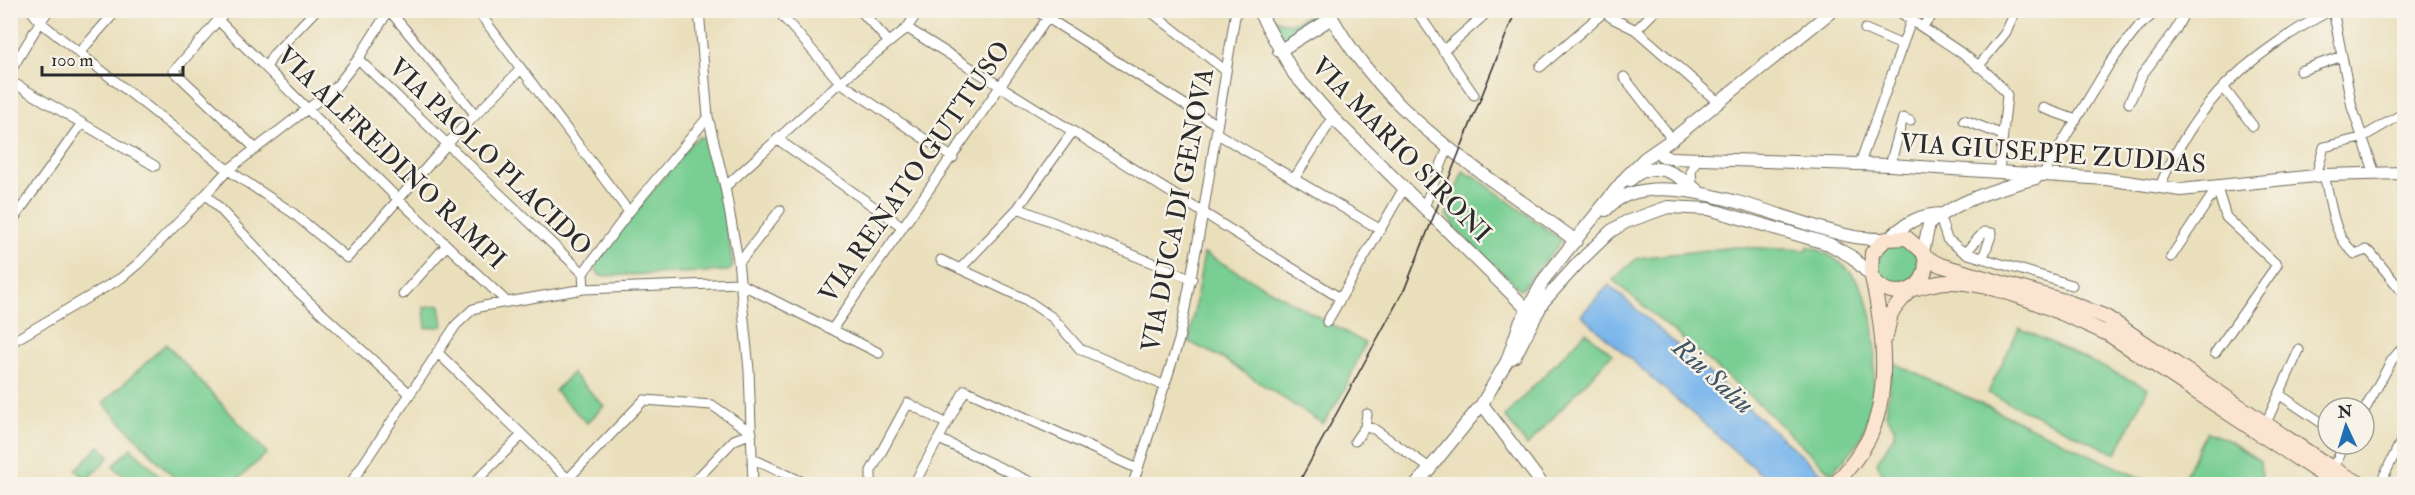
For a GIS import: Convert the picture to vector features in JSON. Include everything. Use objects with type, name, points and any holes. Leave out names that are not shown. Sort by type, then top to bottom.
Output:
[{"type":"main road","points":[[1838,481],[1868,439],[1879,407],[1882,356],[1871,275],[1872,253],[1888,238],[1907,238],[1915,242],[1924,254],[1940,265],[2071,303],[2106,317],[2266,423],[2324,468],[2336,484]]},
{"type":"main road","points":[[1882,356],[1885,349],[1886,326],[1896,307],[1925,273],[1924,254]]},
{"type":"main road","points":[[1871,275],[1881,288],[1892,293],[1953,282],[2005,293],[2068,315],[2108,334],[2324,468],[2361,484]]},
{"type":"main road","points":[[1896,307],[1933,285]]},
{"type":"street","points":[[31,10],[40,22],[228,170],[293,213],[347,258],[448,143],[520,70]]},
{"type":"street","points":[[10,72],[40,22],[50,10]]},
{"type":"street","points":[[80,52],[117,10]]},
{"type":"street","points":[[227,10],[174,71],[256,149]]},
{"type":"street","points":[[267,66],[273,55],[316,10]]},
{"type":"street","points":[[10,343],[121,278],[139,263],[228,170],[336,87],[358,59],[389,10],[475,114]]},
{"type":"street","points":[[477,10],[629,212]]},
{"type":"street","points":[[699,10],[708,117],[725,187],[738,260],[749,370],[753,484]]},
{"type":"street","points":[[777,10],[840,82],[953,158]]},
{"type":"street","points":[[860,10],[888,41]]},
{"type":"street","points":[[725,187],[840,82],[888,41],[907,28],[919,10]]},
{"type":"street","points":[[1035,10],[1050,14],[1216,129],[1294,179],[1381,230]]},
{"type":"street","points":[[1149,10],[1226,71]]},
{"type":"street","name":"VIA DUCA DI GENOVA","points":[[1133,484],[1179,340],[1192,279],[1236,10]]},
{"type":"street","name":"VIA MARIO SIRONI","points":[[1258,10],[1294,74],[1333,118],[1532,313]]},
{"type":"street","points":[[1416,10],[1474,95]]},
{"type":"street","points":[[1443,51],[1490,10]]},
{"type":"street","points":[[1636,30],[1656,10]]},
{"type":"street","points":[[1417,484],[1482,404],[1507,361],[1515,356],[1545,278],[1616,189],[1645,158],[1663,153],[1672,140],[1833,10]]},
{"type":"street","points":[[1897,10],[1978,67],[2000,85],[2007,95],[1999,172],[2004,180],[1998,188]]},
{"type":"street","points":[[1922,27],[1937,10]]},
{"type":"street","points":[[1978,67],[2006,32],[2016,10]]},
{"type":"street","points":[[1924,254],[1929,224],[1998,188],[2042,176],[2121,47],[2139,26],[2158,10]]},
{"type":"street","points":[[2129,103],[2142,75],[2175,31],[2186,10]]},
{"type":"street","points":[[2159,188],[2173,155],[2194,121],[2223,87],[2271,44],[2332,10],[2361,138],[2373,171]]},
{"type":"street","points":[[1540,67],[1603,11],[1636,30],[1719,103]]},
{"type":"street","name":"VIA RENATO GUTTUSO","points":[[833,328],[953,158],[1050,14]]},
{"type":"street","points":[[1279,51],[1330,14],[1353,51],[1384,90],[1448,148],[1576,241]]},
{"type":"street","name":"VIA ALFREDINO RAMPI","points":[[218,20],[267,66],[399,200],[507,302]]},
{"type":"street","points":[[1860,163],[1911,21]]},
{"type":"street","points":[[907,28],[1341,298]]},
{"type":"street","points":[[1865,29],[1902,45]]},
{"type":"street","points":[[2300,72],[2342,56]]},
{"type":"street","name":"VIA PAOLO PLACIDO","points":[[358,59],[582,273],[584,289]]},
{"type":"street","points":[[1624,77],[1672,140]]},
{"type":"street","points":[[10,81],[155,166]]},
{"type":"street","points":[[2223,87],[2253,126]]},
{"type":"street","points":[[2043,108],[2076,120]]},
{"type":"street","points":[[2404,113],[2361,138],[2324,147],[2320,175],[2332,219],[2344,243],[2355,254],[2366,250],[2371,253],[2404,294]]},
{"type":"street","points":[[582,273],[708,117]]},
{"type":"street","points":[[1294,179],[1333,118]]},
{"type":"street","points":[[1890,165],[1903,118],[1910,121]]},
{"type":"street","points":[[1964,120],[2003,135]]},
{"type":"street","points":[[10,224],[82,123]]},
{"type":"street","points":[[960,269],[1018,208],[1073,131]]},
{"type":"street","points":[[777,139],[903,227]]},
{"type":"street","points":[[1424,207],[1448,148]]},
{"type":"street","points":[[1663,153],[1671,170],[1696,189]]},
{"type":"street","name":"VIA GIUSEPPE ZUDDAS","points":[[1663,153],[1697,159],[1860,163],[2106,179],[2159,188],[2218,191],[2320,175],[2373,171],[2404,173]]},
{"type":"street","points":[[1696,189],[1691,170],[1697,159]]},
{"type":"street","points":[[1616,189],[1624,187],[1637,173],[1645,170],[1671,170]]},
{"type":"street","points":[[2404,173],[2404,215]]},
{"type":"street","points":[[1327,322],[1404,188]]},
{"type":"street","points":[[1576,241],[1585,237],[1609,207],[1633,193],[1674,189],[1696,189],[1848,236],[1888,238],[1906,222],[1930,214],[1942,216]]},
{"type":"street","points":[[2172,257],[2213,194],[2218,191],[2226,217],[2277,265],[2215,353]]},
{"type":"street","points":[[206,195],[294,288],[410,393]]},
{"type":"street","points":[[1532,313],[1611,231],[1638,216],[1668,207],[1695,207],[1726,213],[1829,244],[1843,250],[1871,275]]},
{"type":"street","points":[[1018,208],[1192,279]]},
{"type":"street","points":[[738,260],[742,259],[780,210]]},
{"type":"street","points":[[1942,216],[1947,239],[1965,253],[2072,285]]},
{"type":"street","points":[[1965,253],[1984,232],[1992,233],[1983,258]]},
{"type":"street","points":[[404,294],[447,245]]},
{"type":"street","points":[[941,260],[1025,299],[1053,318],[1080,349],[1165,386]]},
{"type":"street","points":[[350,484],[437,352],[463,316],[473,309],[584,289],[739,283],[879,353]]},
{"type":"street","points":[[2372,396],[2392,360],[2404,346]]},
{"type":"street","points":[[2266,423],[2299,350]]},
{"type":"street","points":[[437,352],[568,483],[644,400],[712,405],[752,433]]},
{"type":"street","points":[[914,484],[966,390],[1138,469]]},
{"type":"street","points":[[2280,395],[2316,419]]},
{"type":"street","points":[[875,484],[871,481],[872,471],[908,403],[947,424]]},
{"type":"street","points":[[1482,404],[1542,484]]},
{"type":"street","points":[[1355,441],[1365,427],[1367,414]]},
{"type":"street","points":[[1365,427],[1374,429],[1431,469]]},
{"type":"street","points":[[692,484],[734,440],[752,433]]},
{"type":"street","points":[[473,484],[522,435]]},
{"type":"street","points":[[2380,484],[2404,435]]},
{"type":"street","points":[[939,439],[1035,484]]},
{"type":"street","points":[[2324,468],[2335,456]]},
{"type":"street","points":[[753,459],[807,484]]},
{"type":"green space","points":[[1309,11],[1322,11],[1323,17],[1284,40],[1267,12],[1278,20],[1289,23],[1300,20]]},
{"type":"green space","points":[[700,137],[708,138],[721,187],[733,267],[728,271],[600,276],[593,264],[692,142]]},
{"type":"green space","points":[[1463,171],[1473,175],[1562,241],[1521,290],[1452,226],[1454,223],[1446,215]]},
{"type":"green space","points":[[1898,244],[1906,245],[1913,250],[1918,257],[1918,273],[1913,280],[1906,285],[1898,286],[1890,285],[1883,280],[1878,273],[1877,265],[1878,257],[1883,250],[1890,245]]},
{"type":"green space","points":[[1808,246],[1829,255],[1845,266],[1857,280],[1871,314],[1874,333],[1874,381],[1871,404],[1863,433],[1845,459],[1831,473],[1761,406],[1613,280],[1637,258],[1735,247],[1807,250]]},
{"type":"green space","points":[[1204,253],[1365,343],[1345,389],[1323,424],[1222,358],[1189,342]]},
{"type":"green space","points":[[440,305],[443,326],[426,328],[424,307]]},
{"type":"green space","points":[[2019,328],[2148,388],[2116,454],[1988,393]]},
{"type":"green space","points":[[1586,332],[1612,354],[1527,446],[1505,416]]},
{"type":"green space","points":[[166,344],[267,453],[233,484],[180,484],[103,403]]},
{"type":"green space","points":[[1892,362],[2153,484],[1898,484],[1881,472],[1877,462],[1894,436],[1894,427],[1886,415]]},
{"type":"green space","points":[[572,373],[604,406],[587,423],[555,391]]},
{"type":"green space","points":[[2206,432],[2226,439],[2260,461],[2262,480],[2259,484],[2181,484]]},
{"type":"green space","points":[[99,446],[110,456],[87,480],[76,470]]},
{"type":"green space","points":[[131,448],[169,484],[132,484],[113,466]]},
{"type":"water","points":[[1609,285],[1834,484],[1772,484],[1581,315]]},
{"type":"tram line","points":[[1298,484],[1405,288],[1516,10]]},
{"type":"water label","name":"Riu Saliu","points":[[1713,376]]}]
